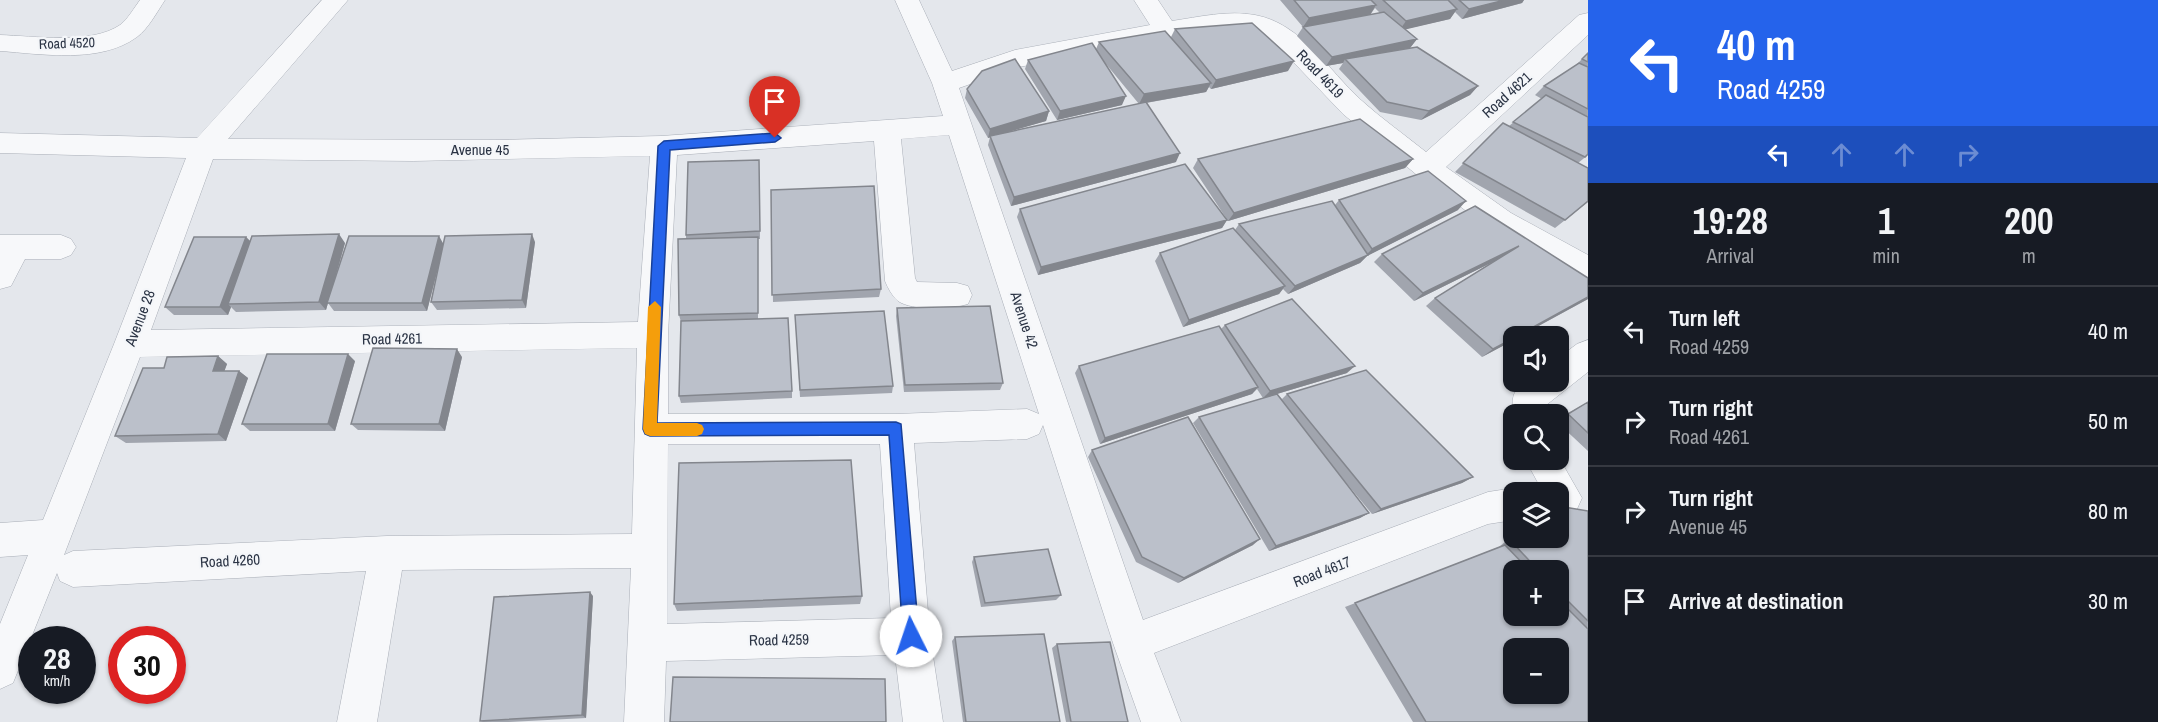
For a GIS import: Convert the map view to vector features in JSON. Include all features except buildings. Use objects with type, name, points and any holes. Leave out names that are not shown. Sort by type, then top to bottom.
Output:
[{"type":"street","name":"Road 4520","points":[[0,43],[85,44],[107,41],[129,31],[153,0]]},
{"type":"street","name":"Avenue 28","points":[[0,670],[130,344],[203,149],[336,0]]},
{"type":"street","name":"Avenue 42","points":[[907,0],[939,71],[959,124],[1132,643],[1161,722]]},
{"type":"street","points":[[1146,0],[1166,30]]},
{"type":"street","name":"Road 4619","points":[[939,71],[1166,30],[1231,21],[1249,22],[1267,27],[1287,40],[1352,107],[1426,168],[1501,221],[1587,266]]},
{"type":"street","name":"Road 4621","points":[[1426,168],[1588,21]]},
{"type":"street","name":"Avenue 45","points":[[0,143],[203,149],[505,140],[664,146],[959,124]]},
{"type":"street","points":[[887,130],[902,286],[913,294],[957,295]]},
{"type":"street","points":[[644,722],[648,643],[653,335],[664,146]]},
{"type":"street","points":[[0,277],[8,247],[61,247]]},
{"type":"street","name":"Road 4261","points":[[130,344],[653,335]]},
{"type":"street","points":[[1569,368],[1588,354]]},
{"type":"street","points":[[1528,404],[1528,400],[1538,392]]},
{"type":"street","points":[[650,429],[896,429],[1027,424]]},
{"type":"street","points":[[896,429],[911,636],[923,722]]},
{"type":"street","points":[[1550,470],[1571,501]]},
{"type":"street","name":"Road 4617","points":[[1132,643],[1488,508],[1503,506]]},
{"type":"street","points":[[0,540],[52,536]]},
{"type":"street","name":"Road 4260","points":[[73,569],[387,553],[648,551]]},
{"type":"street","points":[[357,722],[387,553]]},
{"type":"street","name":"Road 4259","points":[[648,643],[911,636]]},
{"type":"slow traffic","points":[[655,307],[650,429],[697,429]]},
{"type":"route","points":[[775,138],[664,146],[650,429],[896,429],[911,636]]}]
